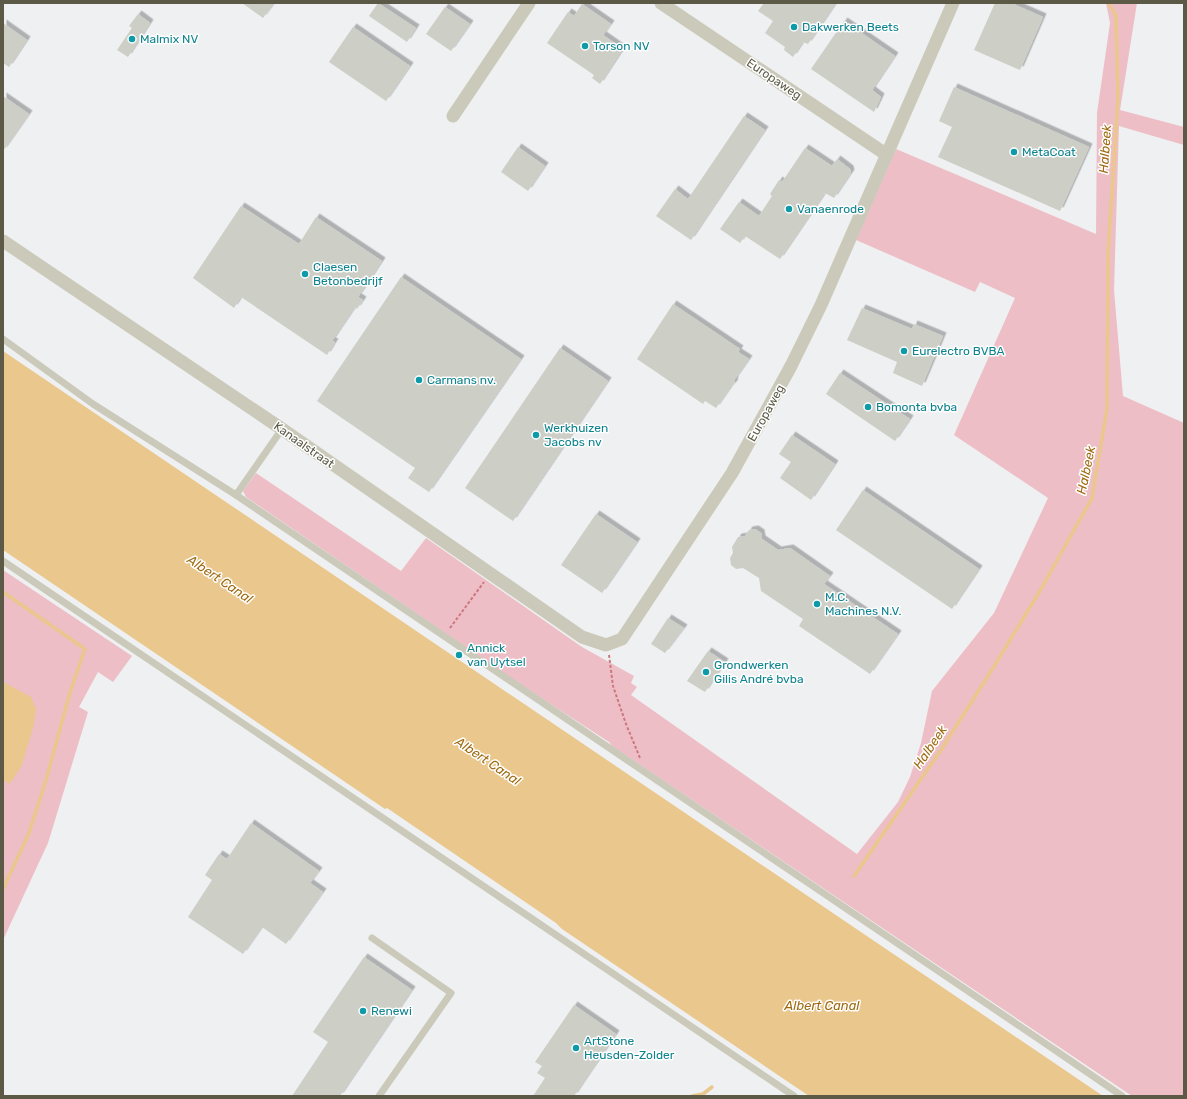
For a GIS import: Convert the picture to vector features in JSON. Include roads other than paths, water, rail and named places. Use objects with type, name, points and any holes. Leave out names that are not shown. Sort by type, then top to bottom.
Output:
[{"type":"street","points":[[453,116],[529,3]]},
{"type":"street","name":"Europaweg","points":[[661,3],[887,156]]},
{"type":"street","name":"Europaweg","points":[[606,645],[622,639],[732,473],[791,366],[821,304],[953,3]]},
{"type":"street","name":"Kanaalstraat","points":[[3,241],[282,429],[582,637],[606,645]]},
{"type":"lane","points":[[3,339],[93,404],[236,495],[816,886],[1122,1096]]},
{"type":"lane","points":[[236,495],[282,429]]},
{"type":"lane","points":[[3,561],[794,1096]]},
{"type":"lane","points":[[372,938],[451,993],[379,1096]]},
{"type":"water","name":"Albert Canal","points":[[3,351],[1103,1096],[809,1096],[562,929],[556,923],[387,808],[385,809],[3,550]]},
{"type":"water","points":[[3,682],[31,697],[36,709],[34,724],[22,765],[10,784],[3,780]]},
{"type":"waterway","name":"Halbeek","points":[[854,876],[941,750],[993,668],[1041,589],[1092,498],[1107,409],[1108,253],[1118,98],[1116,16],[1109,3]]},
{"type":"waterway","points":[[3,592],[85,649],[71,689],[46,780],[29,833],[3,889]]},
{"type":"waterway","name":"Halbeek","points":[[692,1096],[703,1094],[712,1087]]},
{"type":"place","name":"Dakwerken Beets","points":[[794,27]]},
{"type":"place","name":"Malmix NV","points":[[132,39]]},
{"type":"place","name":"Torson NV","points":[[585,46]]},
{"type":"place","name":"MetaCoat","points":[[1014,152]]},
{"type":"place","name":"Vanaenrode","points":[[789,209]]},
{"type":"place","name":"Claesen Betonbedrijf","points":[[305,274]]},
{"type":"place","name":"Eurelectro BVBA","points":[[904,351]]},
{"type":"place","name":"Carmans nv.","points":[[419,380]]},
{"type":"place","name":"Bomonta bvba","points":[[868,407]]},
{"type":"place","name":"Werkhuizen Jacobs nv","points":[[536,435]]},
{"type":"place","name":"M.C. Machines N.V.","points":[[817,604]]},
{"type":"place","name":"Annick van Uytsel","points":[[459,655]]},
{"type":"place","name":"Grondwerken Gilis André bvba","points":[[706,672]]},
{"type":"place","name":"Renewi","points":[[363,1011]]},
{"type":"place","name":"ArtStone Heusden-Zolder","points":[[576,1048]]}]
